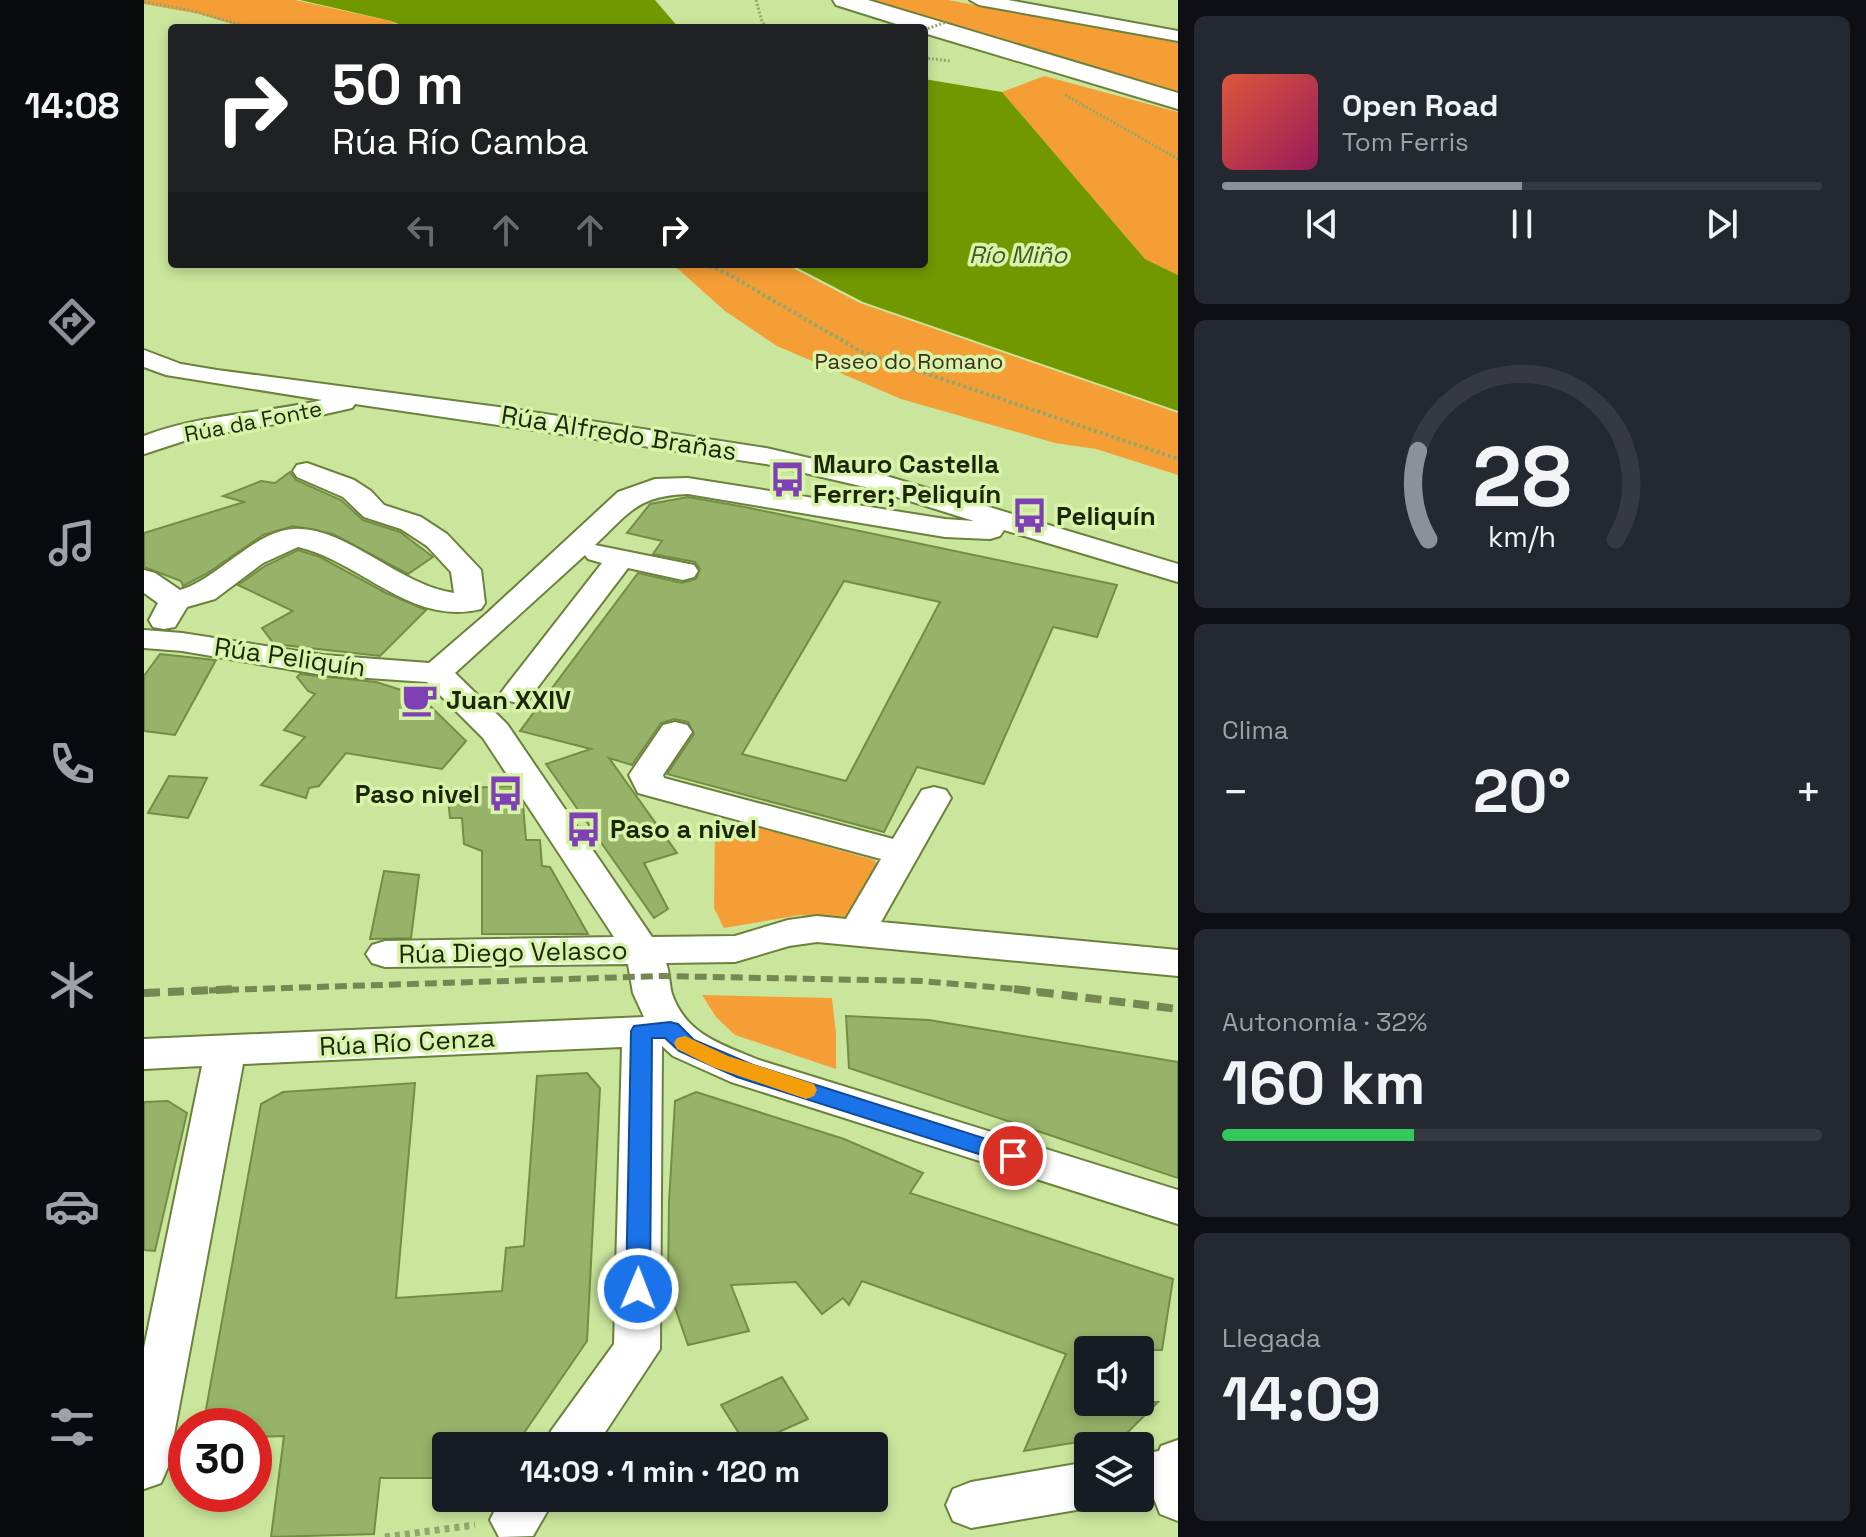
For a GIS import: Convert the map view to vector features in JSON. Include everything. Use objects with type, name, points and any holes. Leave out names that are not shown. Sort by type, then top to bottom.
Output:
[{"type":"highway","points":[[844,0],[919,24]]},
{"type":"highway","points":[[928,27],[1178,101]]},
{"type":"street","points":[[979,0],[1178,36]]},
{"type":"street","name":"Rúa Alfredo Brañas","points":[[144,358],[195,375],[362,396],[766,456],[873,481],[1178,573]]},
{"type":"street","name":"Rúa da Fonte","points":[[144,446],[230,423],[319,410],[362,396]]},
{"type":"street","points":[[307,471],[340,483],[369,503],[374,511],[411,523],[437,540],[466,570],[470,603]]},
{"type":"street","points":[[578,1432],[637,1349],[656,1030],[652,993],[646,963],[495,731],[436,673],[497,621],[628,498],[655,487],[673,485],[945,528],[1042,532]]},
{"type":"street","points":[[144,637],[162,623],[175,601],[204,593],[253,557],[295,537],[328,546],[391,582],[443,603],[470,603],[497,621]]},
{"type":"street","points":[[574,548],[683,571]]},
{"type":"street","points":[[517,693],[621,558]]},
{"type":"street","points":[[144,579],[175,601]]},
{"type":"street","name":"Rúa Peliquín","points":[[144,637],[323,665],[436,673]]},
{"type":"street","points":[[675,732],[646,775],[650,785],[902,853]]},
{"type":"street","points":[[856,933],[934,798]]},
{"type":"street","name":"Rúa Diego Velasco","points":[[385,954],[646,963],[735,949],[788,933],[817,929],[1178,963]]},
{"type":"street","points":[[656,1030],[745,1071],[1178,1207]]},
{"type":"street","name":"Rúa Río Cenza","points":[[144,1054],[656,1030]]},
{"type":"street","points":[[144,1467],[225,1051]]},
{"type":"street","points":[[971,1505],[1074,1487]]},
{"type":"path","points":[[756,0],[764,24]]},
{"type":"path","points":[[144,2],[190,10],[238,24]]},
{"type":"path","points":[[928,29],[946,22]]},
{"type":"path","points":[[1060,92],[1178,159]]},
{"type":"path","points":[[714,268],[860,351],[1178,459]]},
{"type":"path","points":[[385,1537],[508,1512]]},
{"type":"green space","points":[[144,0],[295,0],[396,24],[232,24],[199,14],[144,4]]},
{"type":"green space","points":[[870,0],[948,0],[1178,43],[1178,94],[927,21]]},
{"type":"green space","points":[[1044,76],[1178,112],[1178,275],[1145,259],[1002,92]]},
{"type":"green space","name":"Paseo do Romano","points":[[676,268],[793,268],[860,303],[1178,413],[1178,475],[1096,449],[1055,443],[901,399],[777,346],[725,311]]},
{"type":"green space","points":[[740,822],[874,860],[878,865],[855,912],[833,919],[800,915],[724,928],[714,908],[715,832],[724,823]]},
{"type":"green space","points":[[702,995],[832,998],[836,1069],[735,1035],[716,1017]]},
{"type":"water","points":[[300,0],[655,0],[676,24],[398,24]]},
{"type":"water","name":"Río Miño","points":[[928,80],[1002,92],[1145,259],[1178,275],[1178,411],[863,302],[798,268],[928,268]]},
{"type":"building","points":[[290,472],[296,480],[341,500],[363,520],[400,532],[433,557],[408,574],[333,534],[293,526],[263,535],[183,586],[181,581],[144,567],[144,533],[244,502],[223,496],[261,481],[275,483]]},
{"type":"building","points":[[688,497],[1117,585],[1097,637],[1053,627],[984,784],[917,767],[884,832],[667,774],[694,734],[688,722],[674,719],[661,723],[632,765],[609,758],[677,853],[644,863],[668,909],[654,918],[546,764],[591,749],[520,731],[638,573],[682,583],[696,579],[700,569],[695,562],[653,554],[662,541],[627,533],[650,504]],"holes":[[[844,581],[940,602],[846,781],[742,754]]]},
{"type":"building","points":[[298,550],[320,557],[386,593],[426,610],[380,656],[274,644],[262,628],[293,611],[238,585],[265,566]]},
{"type":"building","points":[[160,654],[216,660],[175,735],[144,731],[144,676]]},
{"type":"building","points":[[300,674],[376,682],[420,696],[466,741],[442,769],[346,753],[319,786],[309,788],[306,798],[261,785],[305,737],[284,730],[315,694],[308,691],[297,677]]},
{"type":"building","points":[[169,776],[207,778],[188,818],[148,813]]},
{"type":"building","points":[[511,786],[523,804],[526,840],[540,840],[542,866],[550,867],[588,934],[482,934],[482,851],[464,844],[462,818],[450,818],[447,789]]},
{"type":"building","points":[[384,871],[419,875],[411,938],[370,939]]},
{"type":"building","points":[[846,1016],[929,1020],[1178,1062],[1178,1178],[849,1068]]},
{"type":"building","points":[[587,1073],[600,1088],[587,1341],[525,1432],[432,1432],[432,1478],[380,1478],[374,1534],[271,1537],[284,1436],[272,1436],[272,1408],[206,1408],[261,1104],[283,1092],[415,1083],[396,1298],[502,1291],[506,1248],[524,1246],[537,1076]]},
{"type":"building","points":[[696,1092],[844,1139],[923,1173],[910,1193],[1173,1279],[1162,1350],[1154,1350],[1154,1336],[1074,1336],[1074,1416],[1144,1416],[1128,1432],[1074,1432],[1074,1443],[1024,1451],[1066,1354],[862,1281],[849,1305],[843,1298],[822,1314],[796,1282],[731,1285],[749,1331],[688,1345],[668,1287],[675,1101]]},
{"type":"building","points":[[168,1101],[187,1113],[155,1251],[144,1250],[144,1102]]},
{"type":"building","points":[[782,1377],[808,1419],[779,1432],[738,1432],[721,1405]]},
{"type":"railway","points":[[193,991],[662,976],[921,981],[1038,991]]},
{"type":"railway","points":[[193,991],[239,989]]},
{"type":"railway","points":[[1014,989],[1178,1009]]},
{"type":"railway","points":[[144,993],[193,991]]},
{"type":"slow traffic","points":[[685,1043],[721,1062],[806,1090]]},
{"type":"place","name":"Mauro Castella Ferrer; Peliquín","points":[[787,479]]},
{"type":"place","name":"Peliquín","points":[[1030,516]]},
{"type":"place","name":"Juan XXIV","points":[[420,700]]},
{"type":"place","name":"Paso nivel","points":[[506,794]]},
{"type":"place","name":"Paso a nivel","points":[[584,829]]},
{"type":"route","points":[[638,1289],[642,1031],[670,1030],[687,1046],[745,1071],[1013,1156]]}]
